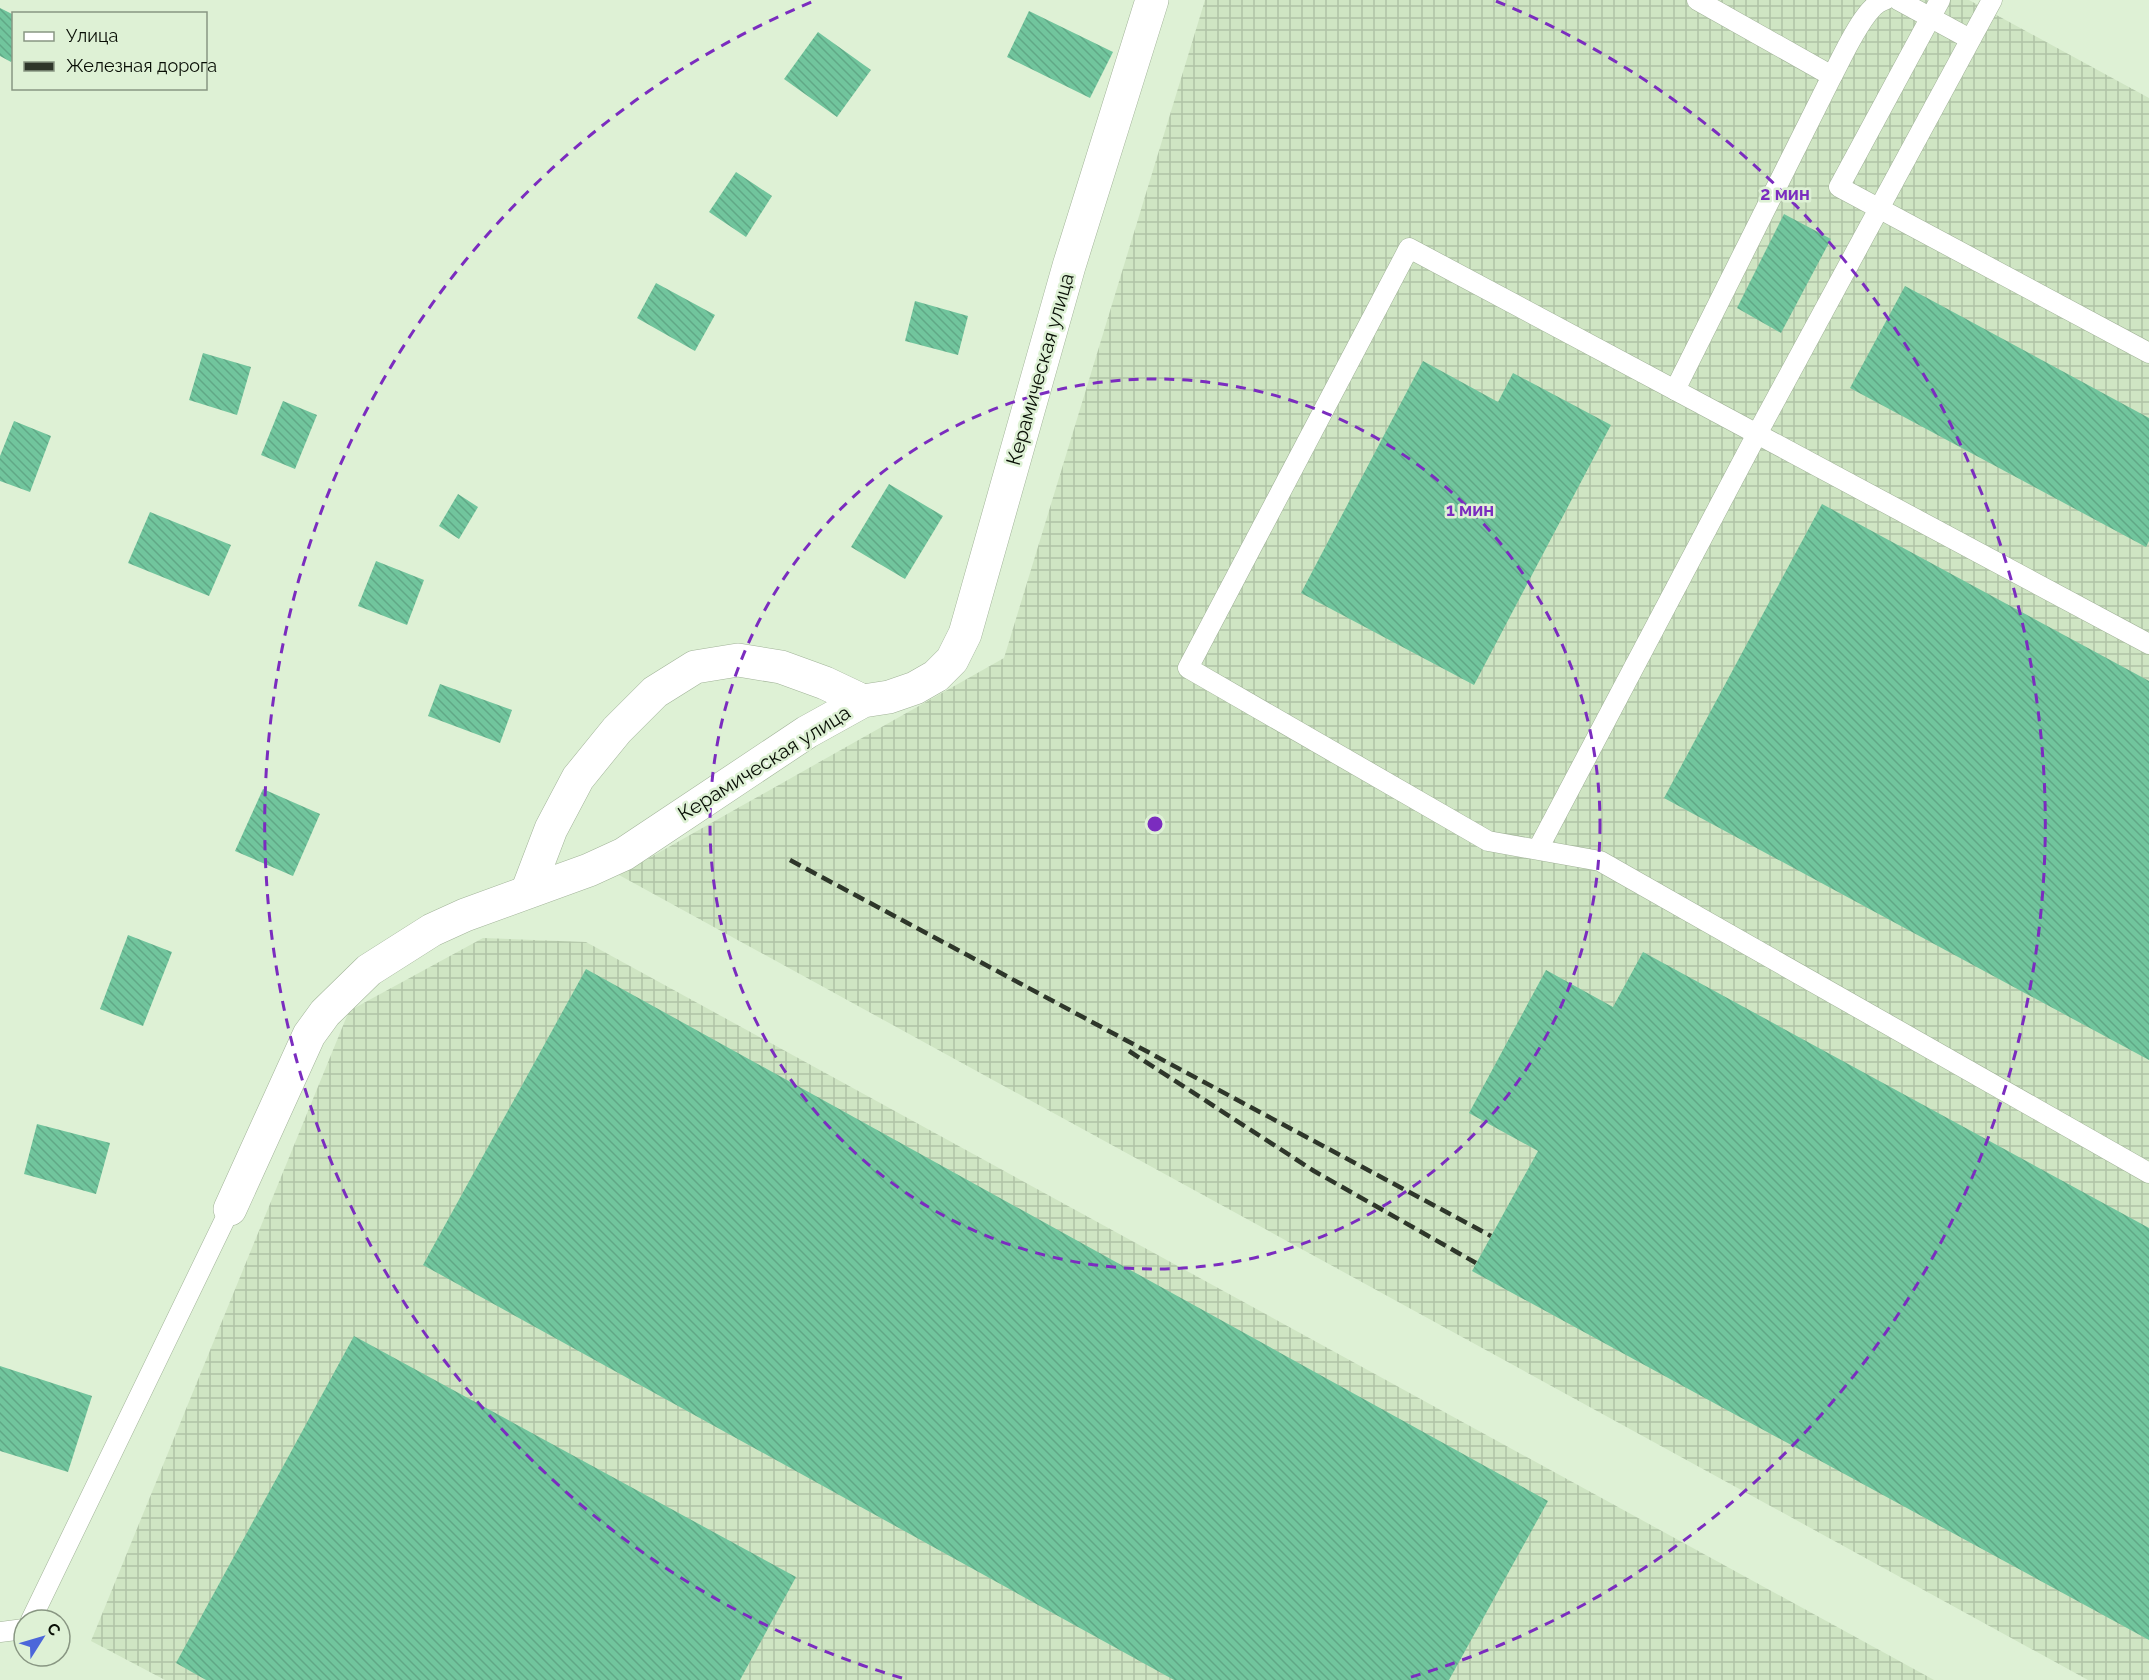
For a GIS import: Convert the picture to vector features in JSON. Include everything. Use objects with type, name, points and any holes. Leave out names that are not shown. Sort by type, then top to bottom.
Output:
[{"type":"street","name":"Керамическая улица","points":[[230,1209],[309,1035],[325,1013],[369,970],[432,930],[465,915],[589,870],[624,854],[807,732],[863,701],[889,697],[915,688],[936,676],[952,660],[964,634],[1069,266],[1152,0]]},
{"type":"street","points":[[527,892],[551,829],[578,778],[617,730],[655,692],[695,667],[738,660],[781,667],[825,683],[863,701]]},
{"type":"lane","points":[[1697,0],[1832,76]]},
{"type":"lane","points":[[1675,390],[1832,76],[1869,10],[1880,1],[1885,0]]},
{"type":"lane","points":[[1898,0],[1936,8],[1970,39]]},
{"type":"lane","points":[[1538,849],[1757,434],[1992,0]]},
{"type":"lane","points":[[1936,8],[1839,188],[2149,353]]},
{"type":"lane","points":[[2149,644],[1409,248],[1188,668],[1488,841],[1600,861],[2149,1173]]},
{"type":"lane","points":[[37,1608],[230,1209]]},
{"type":"shaded area","points":[[1205,0],[1969,0],[2149,98],[2149,1680],[2088,1680],[619,875],[1004,658]]},
{"type":"shaded area","points":[[483,938],[586,942],[1934,1680],[165,1680],[91,1641],[349,1011]]},
{"type":"building","points":[[0,8],[12,14],[12,60],[11,62],[0,56]]},
{"type":"building","points":[[1029,11],[1113,52],[1090,98],[1007,57]]},
{"type":"building","points":[[818,32],[871,70],[837,117],[784,79]]},
{"type":"building","points":[[736,172],[772,196],[746,237],[709,212]]},
{"type":"building","points":[[1784,214],[1831,239],[1781,333],[1737,308]]},
{"type":"building","points":[[656,283],[715,315],[695,351],[637,318]]},
{"type":"building","points":[[1905,286],[2149,418],[2149,541],[2146,547],[1850,388]]},
{"type":"building","points":[[915,301],[968,316],[958,355],[905,341]]},
{"type":"building","points":[[203,353],[251,367],[237,415],[189,400]]},
{"type":"building","points":[[1423,361],[1498,402],[1513,373],[1611,425],[1474,685],[1301,593]]},
{"type":"building","points":[[283,401],[317,415],[295,469],[261,455]]},
{"type":"building","points":[[14,421],[51,436],[30,492],[0,481],[0,456]]},
{"type":"building","points":[[889,484],[943,516],[905,579],[851,547]]},
{"type":"building","points":[[458,494],[478,507],[459,539],[439,526]]},
{"type":"building","points":[[1822,504],[2149,681],[2149,1060],[1664,798]]},
{"type":"building","points":[[150,512],[231,545],[209,596],[128,563]]},
{"type":"building","points":[[376,561],[424,580],[407,625],[358,606]]},
{"type":"building","points":[[440,684],[512,710],[500,743],[428,716]]},
{"type":"building","points":[[263,789],[320,814],[293,876],[235,851]]},
{"type":"building","points":[[128,935],[172,952],[143,1026],[100,1009]]},
{"type":"building","points":[[1643,952],[2149,1228],[2149,1640],[1472,1271],[1538,1151],[1469,1113],[1546,970],[1613,1007]]},
{"type":"building","points":[[586,969],[1548,1501],[1449,1680],[1174,1680],[423,1265]]},
{"type":"building","points":[[37,1124],[110,1143],[96,1194],[24,1174]]},
{"type":"building","points":[[354,1336],[796,1577],[740,1680],[206,1680],[176,1663]]},
{"type":"building","points":[[0,1366],[92,1396],[68,1472],[0,1451]]},
{"type":"railway","points":[[790,860],[1491,1236]]},
{"type":"railway","points":[[1129,1051],[1314,1171],[1476,1263]]}]
